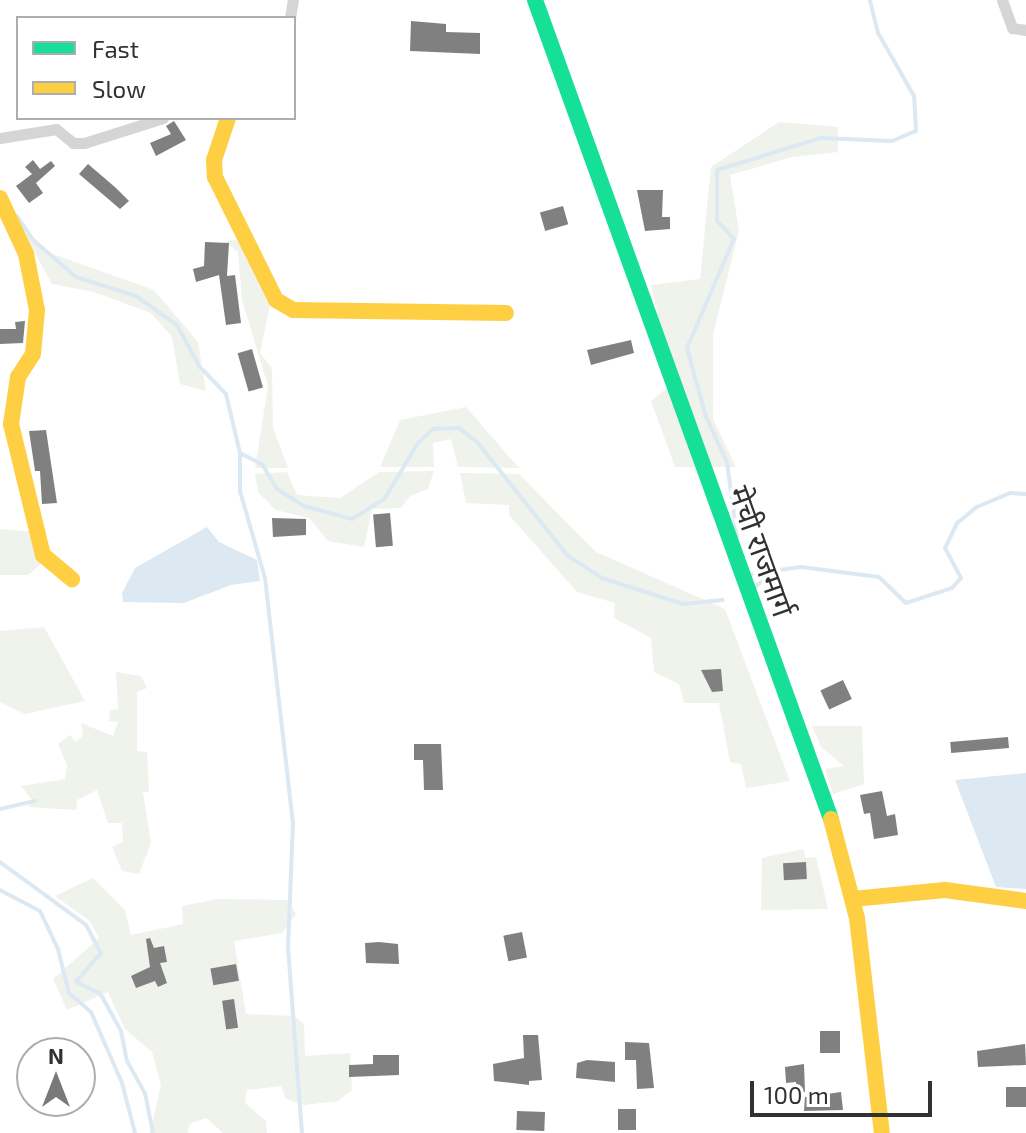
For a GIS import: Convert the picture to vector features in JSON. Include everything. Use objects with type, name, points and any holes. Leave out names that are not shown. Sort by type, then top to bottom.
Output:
[{"type":"main road","name":"मेची राजमार्ग","points":[[535,0],[832,823],[853,899],[882,1133]]},
{"type":"main road","points":[[227,120],[214,160],[215,177],[276,300],[293,310],[506,313]]},
{"type":"main road","points":[[0,198],[26,254],[37,310],[33,354],[18,377],[11,424],[43,555],[72,579]]},
{"type":"main road","points":[[853,899],[945,890],[1026,901]]},
{"type":"street","points":[[1002,0],[1012,28],[1026,30]]},
{"type":"street","points":[[0,138],[56,129],[73,143],[84,143],[157,120]]},
{"type":"shaded area","points":[[779,122],[838,127],[838,152],[792,157],[730,175],[739,231],[713,334],[713,419],[736,467],[675,467],[651,401],[673,383],[651,285],[700,279],[711,167]]},
{"type":"shaded area","points":[[17,220],[47,252],[154,290],[198,342],[206,391],[180,384],[172,337],[151,313],[94,292],[52,284]]},
{"type":"shaded area","points":[[241,240],[275,281],[260,353],[272,368],[273,428],[288,468],[255,468],[268,386],[242,300],[238,252],[224,241]]},
{"type":"shaded area","points":[[466,407],[519,468],[458,467],[451,439],[433,443],[434,467],[380,467],[400,420]]},
{"type":"shaded area","points":[[434,471],[428,489],[410,496],[401,508],[372,509],[364,547],[328,541],[309,518],[276,510],[258,492],[255,474],[287,472],[297,495],[340,498],[379,472]]},
{"type":"shaded area","points":[[460,473],[519,474],[596,552],[725,609],[790,781],[746,788],[741,764],[730,762],[719,703],[684,703],[679,684],[654,672],[651,638],[614,618],[615,603],[577,592],[509,515],[509,505],[466,503]]},
{"type":"shaded area","points":[[207,527],[219,542],[257,560],[260,581],[231,585],[184,603],[123,602],[122,593],[135,568]]},
{"type":"shaded area","points":[[0,529],[35,532],[48,558],[28,575],[0,575]]},
{"type":"shaded area","points":[[44,627],[85,701],[25,714],[0,702],[0,631]]},
{"type":"shaded area","points":[[116,672],[141,676],[147,688],[137,692],[137,751],[147,752],[149,792],[143,792],[151,843],[139,874],[122,871],[112,847],[123,842],[122,823],[108,823],[97,790],[77,800],[76,810],[28,807],[32,800],[21,786],[65,779],[67,765],[58,744],[70,735],[76,742],[83,735],[81,723],[113,736],[118,722],[109,721],[110,710],[118,709]]},
{"type":"shaded area","points":[[812,726],[862,726],[864,784],[833,794],[825,769],[844,766],[821,747]]},
{"type":"shaded area","points":[[1026,773],[1026,889],[996,887],[955,780]]},
{"type":"shaded area","points":[[803,849],[806,858],[816,857],[828,909],[761,910],[762,858]]},
{"type":"shaded area","points":[[93,878],[125,910],[131,935],[183,924],[182,906],[218,899],[287,900],[296,914],[282,933],[234,941],[246,1014],[294,1016],[304,1024],[305,1056],[350,1053],[352,1090],[338,1101],[304,1105],[286,1099],[281,1086],[247,1090],[245,1103],[266,1121],[267,1133],[223,1133],[206,1118],[189,1124],[188,1133],[150,1133],[161,1085],[152,1052],[125,1029],[108,992],[67,1010],[53,979],[99,938],[90,921],[55,896]]},
{"type":"building","points":[[411,21],[446,24],[446,32],[480,33],[480,54],[410,51]]},
{"type":"building","points":[[174,121],[186,140],[156,156],[150,143],[171,134],[166,126]]},
{"type":"building","points":[[33,160],[40,169],[51,161],[55,166],[36,183],[43,193],[29,203],[16,186],[32,174],[25,167]]},
{"type":"building","points":[[88,164],[129,201],[120,209],[79,174]]},
{"type":"building","points":[[637,190],[663,190],[662,217],[670,217],[670,229],[645,231]]},
{"type":"building","points":[[563,206],[568,224],[545,231],[540,213]]},
{"type":"building","points":[[205,242],[229,243],[227,276],[235,275],[241,323],[226,325],[219,275],[196,282],[193,269],[204,266]]},
{"type":"building","points":[[25,321],[23,343],[0,344],[0,329],[16,329],[15,322]]},
{"type":"building","points":[[631,340],[634,353],[591,365],[587,350]]},
{"type":"building","points":[[252,349],[263,387],[249,392],[238,353]]},
{"type":"building","points":[[46,430],[57,503],[42,504],[40,471],[35,471],[29,431]]},
{"type":"building","points":[[390,513],[393,546],[376,547],[373,514]]},
{"type":"building","points":[[272,518],[306,519],[306,535],[273,537]]},
{"type":"building","points":[[721,669],[723,691],[712,692],[701,670]]},
{"type":"building","points":[[843,680],[852,699],[829,710],[820,691]]},
{"type":"building","points":[[1008,737],[1009,748],[951,753],[950,742]]},
{"type":"building","points":[[414,744],[441,744],[443,790],[424,790],[423,760],[414,760]]},
{"type":"building","points":[[882,791],[887,816],[895,814],[898,835],[874,839],[870,813],[864,814],[860,795]]},
{"type":"building","points":[[806,862],[807,879],[784,880],[783,863]]},
{"type":"building","points":[[522,932],[527,958],[508,961],[503,936]]},
{"type":"building","points":[[150,938],[154,948],[164,946],[167,962],[160,963],[167,983],[158,987],[155,981],[136,988],[131,976],[150,967],[146,939]]},
{"type":"building","points":[[365,943],[398,944],[399,964],[366,963]]},
{"type":"building","points":[[236,964],[239,981],[213,985],[210,969]]},
{"type":"building","points":[[234,999],[238,1028],[226,1029],[222,1001]]},
{"type":"building","points":[[820,1031],[840,1031],[840,1053],[820,1053]]},
{"type":"building","points":[[523,1035],[538,1035],[542,1080],[529,1081],[529,1085],[494,1081],[493,1064],[524,1058]]},
{"type":"building","points":[[625,1042],[649,1043],[654,1088],[637,1089],[636,1060],[625,1060]]},
{"type":"building","points":[[1025,1044],[1026,1065],[978,1067],[977,1051]]},
{"type":"building","points":[[373,1055],[399,1055],[399,1075],[349,1077],[349,1065],[373,1064]]},
{"type":"building","points":[[587,1060],[615,1062],[615,1082],[576,1078],[577,1063]]},
{"type":"building","points":[[804,1064],[805,1092],[797,1092],[796,1082],[786,1083],[785,1067]]},
{"type":"building","points":[[1006,1087],[1026,1087],[1026,1107],[1006,1107]]},
{"type":"building","points":[[841,1092],[843,1110],[804,1111],[805,1097]]},
{"type":"building","points":[[618,1109],[636,1109],[636,1130],[618,1130]]},
{"type":"building","points":[[517,1111],[545,1112],[544,1131],[516,1130]]},
{"type":"waterway","points":[[737,536],[727,462],[706,417],[687,348],[734,239],[717,221],[717,170],[821,138],[892,141],[916,131],[914,96],[878,33],[870,0]]},
{"type":"waterway","points":[[17,216],[33,240],[76,277],[136,296],[177,325],[199,366],[226,394],[240,453],[262,464],[277,489],[304,506],[352,519],[385,498],[418,443],[433,429],[459,428],[478,443],[567,555],[602,578],[683,604],[723,600]]},
{"type":"waterway","points":[[240,453],[240,491],[265,578],[293,823],[288,947],[302,1133]]},
{"type":"waterway","points":[[751,574],[801,567],[879,577],[906,603],[952,588],[961,578],[945,548],[957,523],[977,507],[1010,493],[1026,494]]},
{"type":"waterway","points":[[753,589],[770,574]]},
{"type":"waterway","points":[[0,809],[35,801]]},
{"type":"waterway","points":[[0,862],[86,925],[101,953],[76,982],[100,993],[121,1031],[127,1061],[145,1093],[153,1133]]},
{"type":"waterway","points":[[0,890],[40,911],[58,949],[69,993],[91,1012],[122,1083],[135,1133]]},
{"type":"traffic: fast","points":[[535,0],[831,819]]},
{"type":"traffic: slow","points":[[227,120],[214,160],[215,177],[276,300],[293,310],[506,313]]},
{"type":"traffic: slow","points":[[0,198],[26,254],[37,310],[33,354],[18,377],[11,424],[43,555],[72,579]]},
{"type":"traffic: slow","points":[[831,819],[857,918],[882,1133]]},
{"type":"traffic: slow","points":[[853,899],[945,890],[1026,901]]}]
